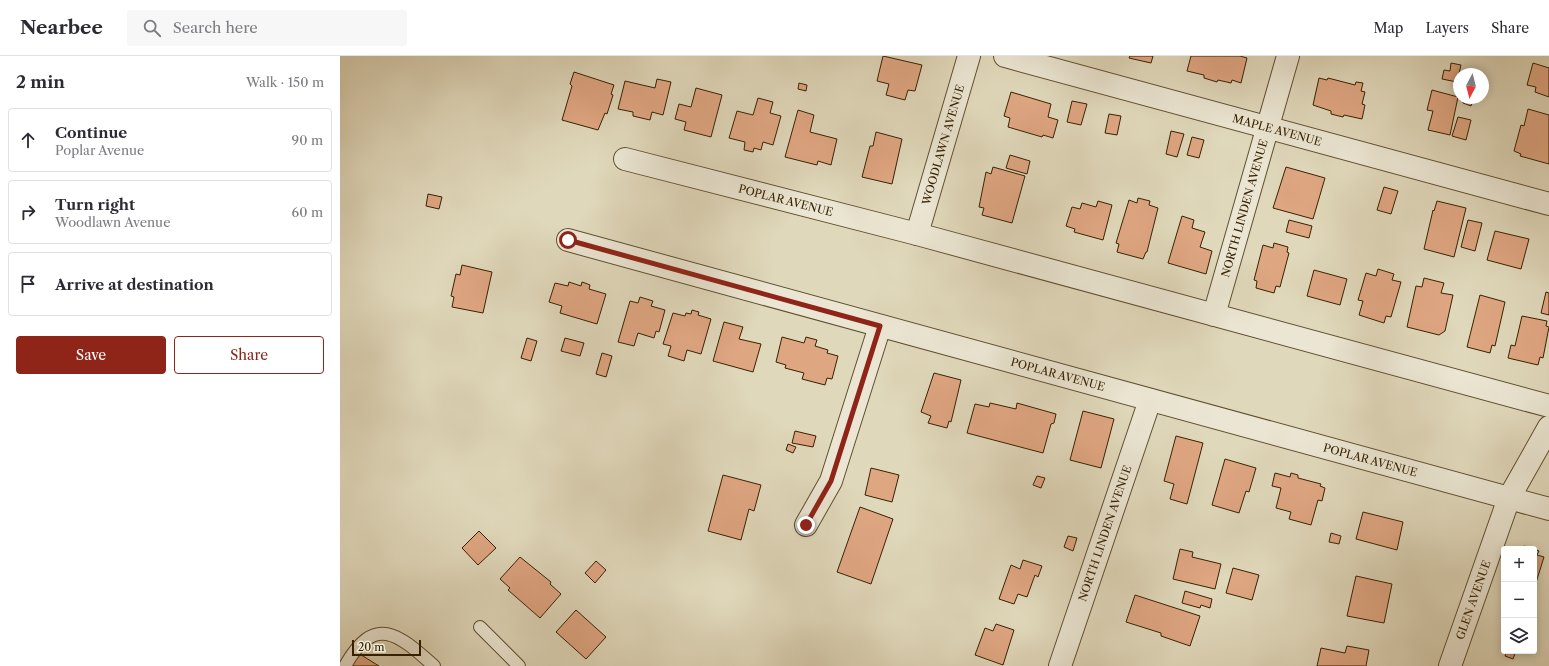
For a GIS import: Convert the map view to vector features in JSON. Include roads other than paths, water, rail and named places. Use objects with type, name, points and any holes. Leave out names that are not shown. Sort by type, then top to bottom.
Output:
[{"type":"street","name":"WOODLAWN AVENUE","points":[[917,234],[969,56]]},
{"type":"street","name":"MAPLE AVENUE","points":[[1005,56],[1549,204]]},
{"type":"street","name":"NORTH LINDEN AVENUE","points":[[1214,315],[1288,56]]},
{"type":"street","name":"POPLAR AVENUE","points":[[625,159],[917,234],[1549,406]]},
{"type":"street","name":"POPLAR AVENUE","points":[[568,240],[1549,509]]},
{"type":"street","points":[[806,525],[831,481],[880,326]]},
{"type":"street","name":"NORTH LINDEN AVENUE","points":[[1060,666],[1150,400]]},
{"type":"street","name":"GLEN AVENUE","points":[[1450,666],[1508,498],[1549,427]]},
{"type":"lane","points":[[480,626],[519,666]]},
{"type":"lane","points":[[345,666],[363,640],[381,632],[393,634],[434,666]]}]
